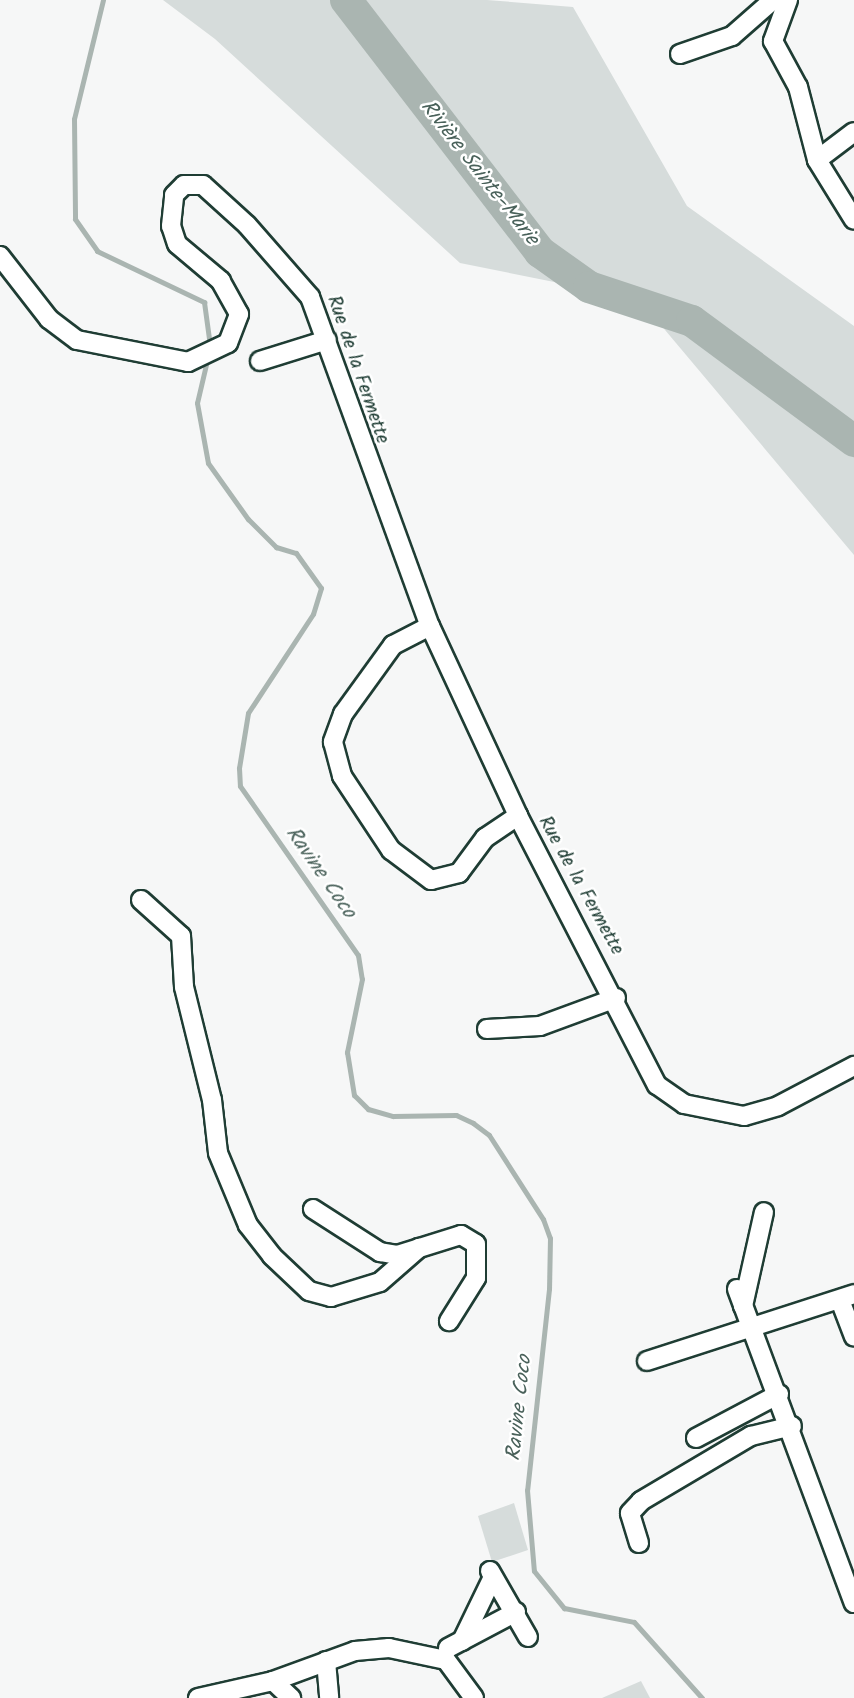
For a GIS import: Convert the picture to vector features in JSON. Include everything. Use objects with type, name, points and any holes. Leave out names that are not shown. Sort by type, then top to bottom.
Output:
[{"type":"street","points":[[680,54],[732,36],[773,0]]},
{"type":"street","points":[[788,0],[773,41],[798,87],[817,160],[854,220]]},
{"type":"street","points":[[817,160],[854,132]]},
{"type":"street","name":"Rue de la Fermette","points":[[0,256],[50,319],[77,340],[188,362],[211,355],[238,327],[239,314],[221,281],[173,235],[171,206],[184,185],[213,192],[285,261],[327,340],[357,439],[430,626],[518,817],[615,998],[657,1085],[684,1104],[761,1114],[854,1066]]},
{"type":"street","points":[[260,361],[327,340]]},
{"type":"street","points":[[430,626],[393,645],[343,715],[333,742],[342,776],[391,850],[431,880],[458,873],[485,838],[518,817]]},
{"type":"street","points":[[141,900],[181,936],[184,987],[212,1100],[218,1153],[248,1225],[272,1256],[309,1291],[331,1297],[380,1282],[419,1248]]},
{"type":"street","points":[[487,1029],[540,1026],[615,998]]},
{"type":"street","points":[[313,1209],[380,1252],[419,1248],[461,1235],[476,1244],[476,1278],[449,1321]]},
{"type":"street","points":[[764,1212],[740,1298],[792,1426],[852,1593]]},
{"type":"street","points":[[647,1361],[753,1330],[847,1297],[854,1336]]},
{"type":"street","points":[[696,1438],[779,1394]]},
{"type":"street","points":[[639,1543],[630,1513],[641,1501],[751,1436],[792,1426]]},
{"type":"street","points":[[452,1650],[491,1574],[516,1612],[528,1637]]},
{"type":"street","points":[[198,1698],[273,1681],[326,1661],[389,1648],[452,1650],[516,1612]]},
{"type":"street","points":[[452,1650],[474,1698]]},
{"type":"street","points":[[326,1661],[329,1698]]},
{"type":"street","points":[[273,1681],[291,1698]]},
{"type":"shaded area","points":[[163,0],[487,0],[573,7],[687,206],[854,326],[854,555],[639,299],[460,263],[215,39]]},
{"type":"shaded area","points":[[514,1503],[528,1550],[492,1562],[478,1516]]},
{"type":"shaded area","points":[[641,1681],[650,1698],[602,1698]]},
{"type":"waterway","name":"Ravine Coco","points":[[103,0],[74,119],[75,219],[97,251],[204,302],[210,346]]},
{"type":"waterway","name":"Rivière Sainte-Marie","points":[[346,0],[540,252],[589,287],[692,321],[854,441]]},
{"type":"waterway","name":"Ravine Coco","points":[[208,356],[197,403],[208,463],[248,519],[276,547],[296,553],[321,588],[313,614],[248,713],[239,768],[240,786],[358,955],[362,979],[347,1052],[354,1095],[368,1109],[393,1116],[456,1115],[473,1123],[489,1135],[543,1219],[550,1238],[549,1289],[527,1490],[534,1571],[564,1608],[634,1622],[702,1698]]}]
